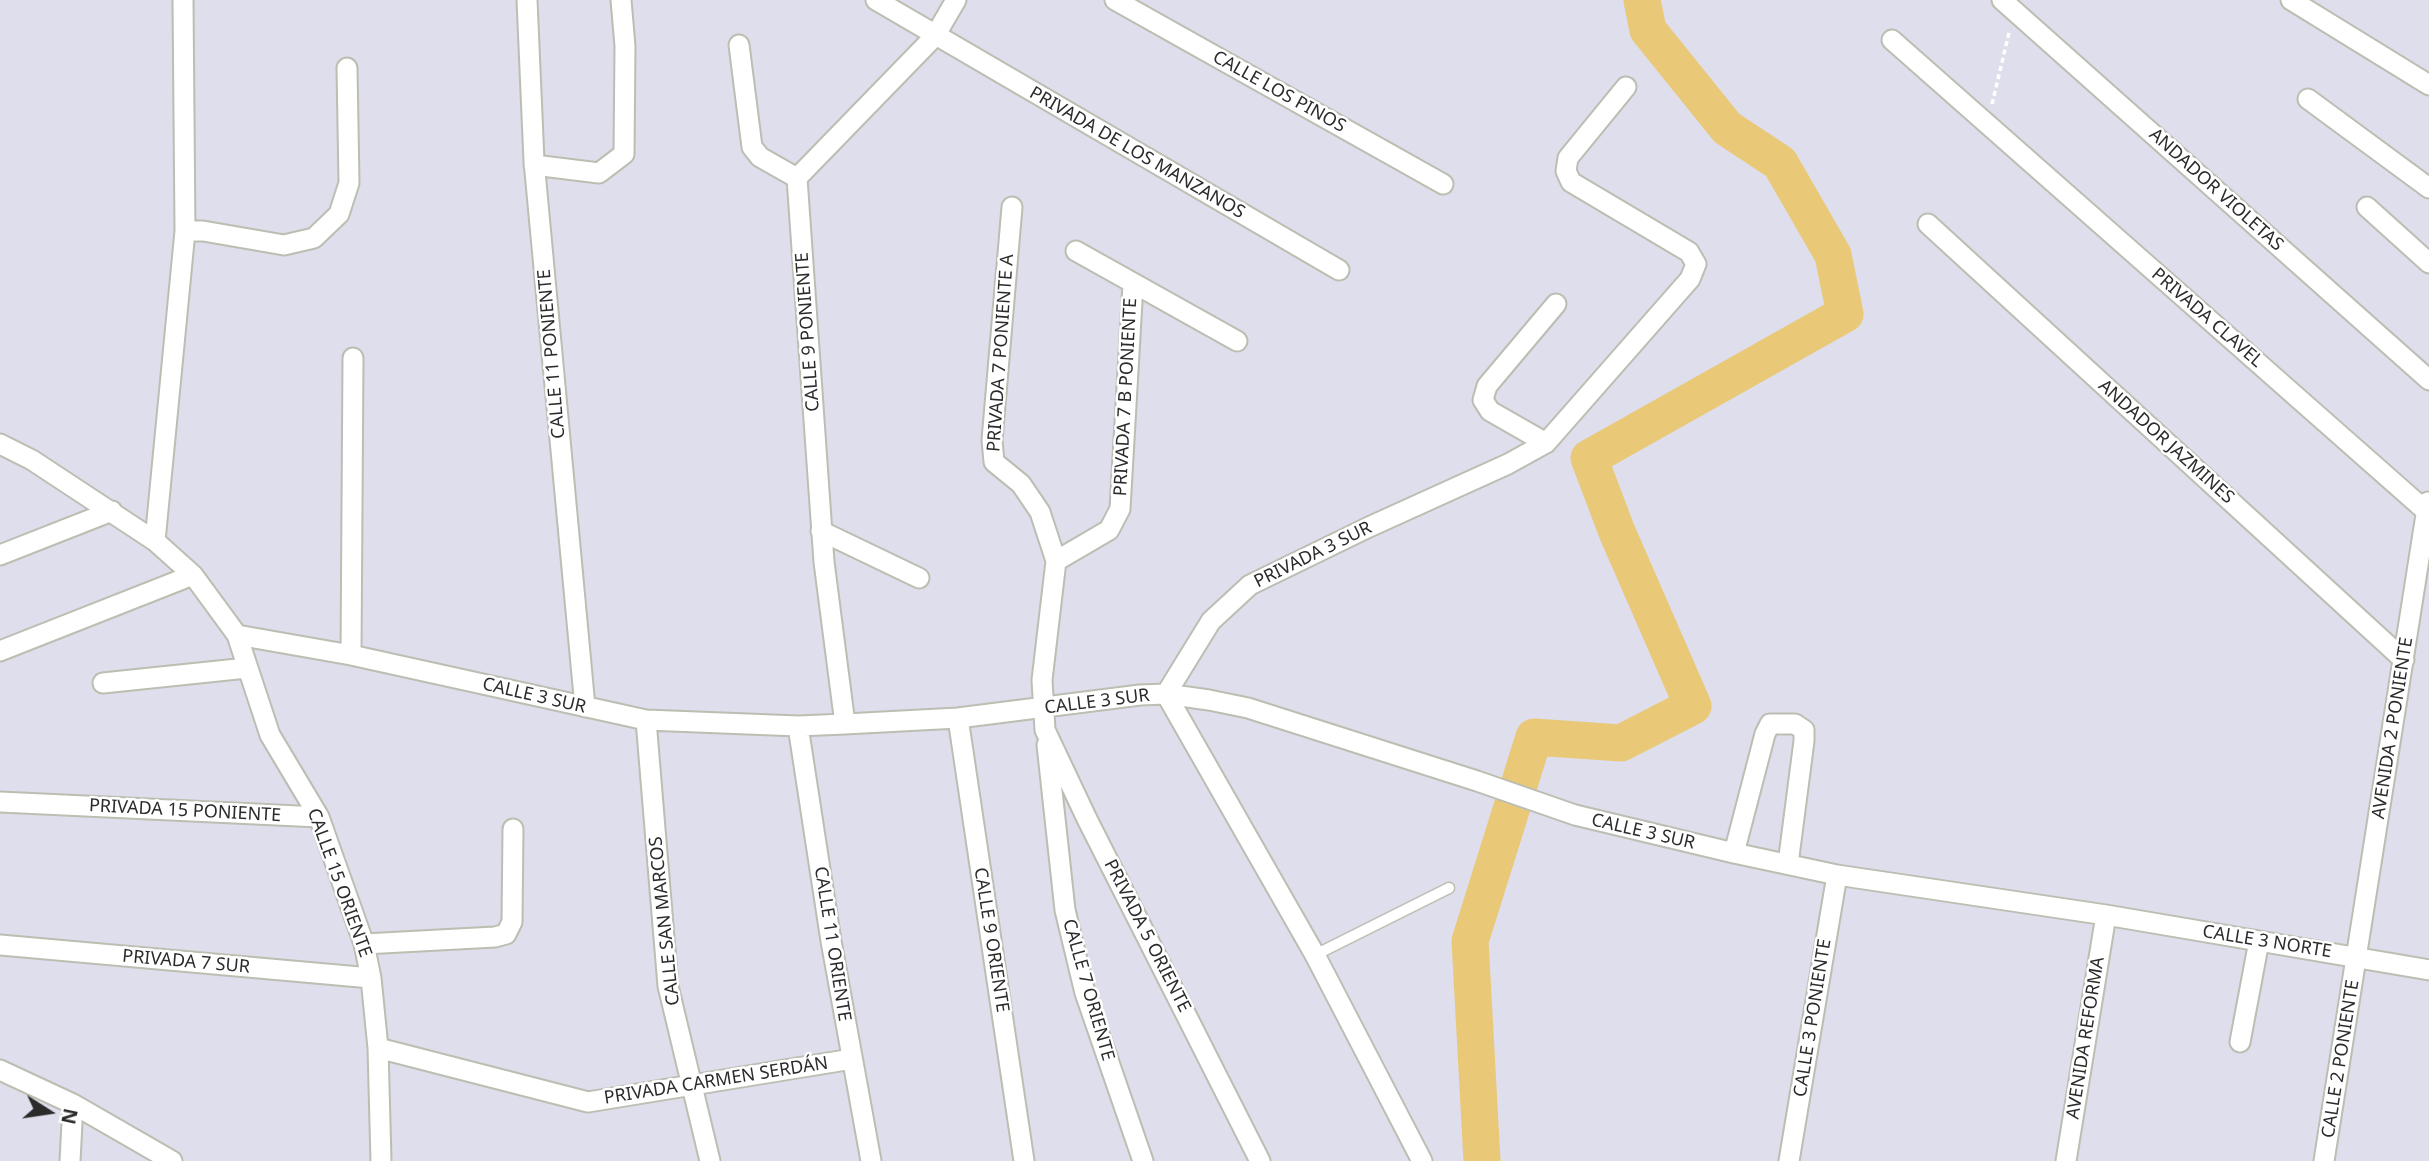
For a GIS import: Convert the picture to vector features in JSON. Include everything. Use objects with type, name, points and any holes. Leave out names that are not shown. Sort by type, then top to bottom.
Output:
[{"type":"street","name":"CALLE 11 PONIENTE","points":[[527,0],[534,165],[585,707]]},
{"type":"street","points":[[534,165],[598,173],[624,154],[625,46],[621,0]]},
{"type":"street","name":"PRIVADA DE LOS MANZANOS","points":[[876,0],[1339,270]]},
{"type":"street","points":[[739,46],[752,147],[760,157],[797,178],[935,36],[956,0]]},
{"type":"street","name":"CALLE LOS PINOS","points":[[1115,0],[1443,184]]},
{"type":"street","points":[[2291,0],[2429,85]]},
{"type":"street","points":[[155,541],[185,230],[186,2]]},
{"type":"street","name":"ANDADOR VIOLETAS","points":[[2008,5],[2429,380]]},
{"type":"street","name":"PRIVADA CLAVEL","points":[[1892,40],[2428,505]]},
{"type":"street","points":[[185,230],[284,245],[314,238],[339,214],[349,183],[347,68]]},
{"type":"street","name":"PRIVADA 3 SUR","points":[[1166,694],[1211,621],[1250,585],[1508,464],[1546,443],[1690,279],[1696,264],[1689,252],[1571,182],[1566,171],[1568,158],[1626,87]]},
{"type":"street","points":[[2308,99],[2429,188]]},
{"type":"street","name":"CALLE 9 PONIENTE","points":[[797,178],[821,531],[845,724]]},
{"type":"street","name":"PRIVADA 7 PONIENTE A","points":[[1012,207],[992,440],[993,462],[1021,484],[1040,512],[1056,561]]},
{"type":"street","points":[[2367,207],[2429,263]]},
{"type":"street","name":"ANDADOR JAZMINES","points":[[1928,225],[2404,660]]},
{"type":"street","name":"PRIVADA 7 B PONIENTE","points":[[1076,251],[1237,341]]},
{"type":"street","name":"PRIVADA 7 B PONIENTE","points":[[1056,561],[1109,530],[1120,509],[1133,284]]},
{"type":"street","points":[[1546,443],[1490,411],[1483,400],[1487,386],[1556,304]]},
{"type":"street","points":[[351,654],[353,358]]},
{"type":"street","name":"CALLE 15 ORIENTE","points":[[0,444],[32,460],[155,541],[192,575],[237,635],[270,735],[319,817],[364,944],[371,978],[386,1158]]},
{"type":"street","name":"AVENIDA 2 PONIENTE","points":[[2358,957],[2428,505]]},
{"type":"street","points":[[0,555],[112,511]]},
{"type":"street","points":[[821,531],[919,578]]},
{"type":"street","name":"PRIVADA 5 ORIENTE","points":[[1056,561],[1042,680],[1045,730],[1087,819],[1260,1161]]},
{"type":"street","points":[[0,651],[192,575]]},
{"type":"street","name":"CALLE 3 SUR","points":[[237,635],[351,654],[646,720],[798,726],[958,718],[1140,695],[1166,694],[1209,700],[1248,708],[1477,780],[1575,815],[1837,875],[2106,915]]},
{"type":"street","points":[[103,683],[247,668]]},
{"type":"street","points":[[1166,694],[1315,955],[1422,1161]]},
{"type":"street","name":"CALLE 9 ORIENTE","points":[[958,718],[1024,1161]]},
{"type":"street","name":"CALLE SAN MARCOS","points":[[646,720],[668,986],[710,1161]]},
{"type":"street","points":[[1734,853],[1765,734],[1770,724],[1795,724],[1804,730],[1804,741],[1788,864]]},
{"type":"street","name":"CALLE 11 ORIENTE","points":[[798,726],[831,941],[872,1161]]},
{"type":"street","name":"CALLE 7 ORIENTE","points":[[1045,730],[1065,909],[1085,993],[1143,1161]]},
{"type":"street","name":"PRIVADA 15 PONIENTE","points":[[0,802],[319,817]]},
{"type":"street","points":[[364,944],[495,937],[506,934],[512,922],[513,829]]},
{"type":"street","name":"CALLE 3 PONIENTE","points":[[1789,1161],[1837,875]]},
{"type":"street","name":"CALLE 3 NORTE","points":[[2106,915],[2429,970]]},
{"type":"street","name":"AVENIDA REFORMA","points":[[2066,1161],[2106,915]]},
{"type":"street","points":[[2240,1042],[2259,941]]},
{"type":"street","name":"PRIVADA 7 SUR","points":[[0,945],[371,978]]},
{"type":"street","name":"CALLE 2 PONIENTE","points":[[2324,1161],[2358,957]]},
{"type":"street","name":"PRIVADA CARMEN SERDÁN","points":[[378,1048],[588,1102],[852,1059]]},
{"type":"street","points":[[0,1070],[73,1104],[172,1161]]},
{"type":"street","points":[[70,1161],[73,1104]]},
{"type":"lane","points":[[1315,955],[1449,888]]},
{"type":"path","points":[[1988,124],[2008,5]]},
{"type":"waterway","points":[[1482,1161],[1470,941],[1534,737],[1621,743],[1693,706],[1617,532],[1589,458],[1845,314],[1833,255],[1780,163],[1727,128],[1648,30],[1642,0]]}]
